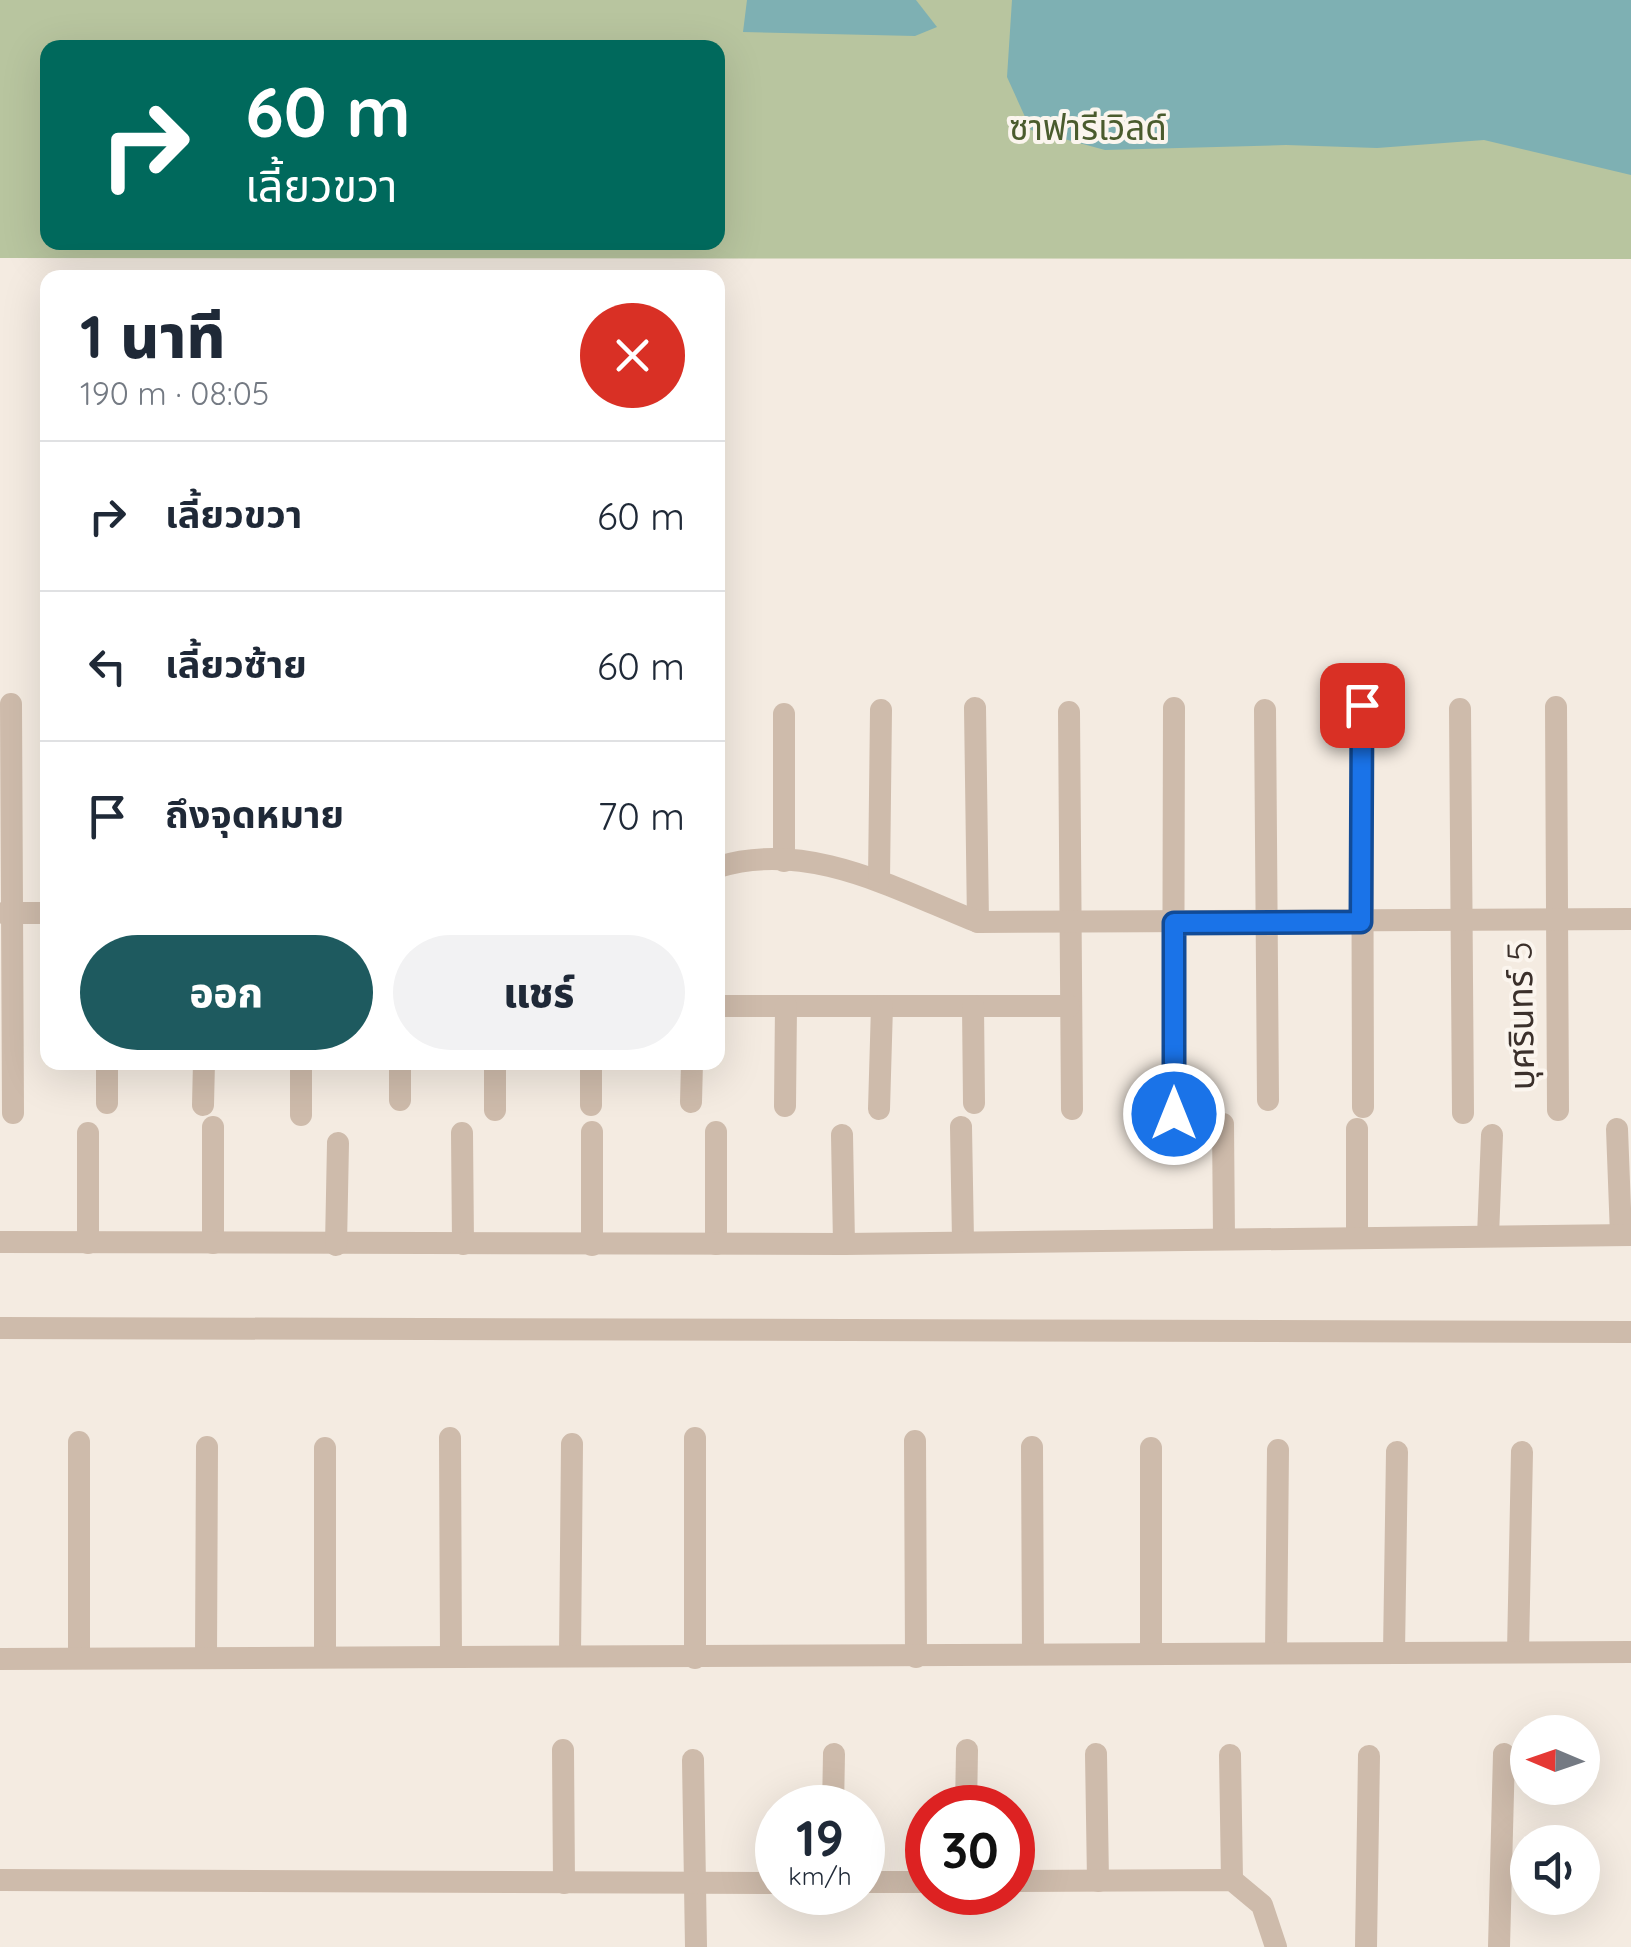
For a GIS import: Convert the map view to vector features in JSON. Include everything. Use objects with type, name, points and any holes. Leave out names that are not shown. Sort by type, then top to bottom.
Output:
[{"type":"street","points":[[11,704],[8,913],[13,1113]]},
{"type":"street","points":[[1357,1235],[1362,705]]},
{"type":"street","name":"บุศรินทร์ 5","points":[[1556,707],[1558,1110]]},
{"type":"street","points":[[975,708],[978,922]]},
{"type":"street","points":[[1174,708],[1174,1114]]},
{"type":"street","points":[[1460,709],[1463,1113]]},
{"type":"street","points":[[878,880],[881,710]]},
{"type":"street","points":[[1265,710],[1268,1100]]},
{"type":"street","points":[[1069,712],[1068,1006],[1072,1109]]},
{"type":"street","points":[[784,714],[784,861]]},
{"type":"street","points":[[725,865],[816,862],[878,880],[978,922],[1631,919]]},
{"type":"street","points":[[8,913],[40,913]]},
{"type":"street","points":[[725,1006],[1068,1006]]},
{"type":"street","points":[[785,1106],[786,1006]]},
{"type":"street","points":[[879,1109],[882,1006]]},
{"type":"street","points":[[973,1006],[974,1103]]},
{"type":"street","points":[[107,1070],[107,1103]]},
{"type":"street","points":[[205,1070],[214,1243]]},
{"type":"street","points":[[301,1070],[301,1115]]},
{"type":"street","points":[[400,1070],[400,1100]]},
{"type":"street","points":[[495,1110],[496,1070]]},
{"type":"street","points":[[591,1070],[591,1106]]},
{"type":"street","points":[[690,1102],[692,1070]]},
{"type":"street","points":[[1223,1124],[1224,1238]]},
{"type":"street","points":[[961,1128],[963,1241]]},
{"type":"street","points":[[0,1242],[844,1244],[1357,1235],[1626,1235],[1618,1129]]},
{"type":"street","points":[[592,1132],[592,1245]]},
{"type":"street","points":[[716,1132],[716,1244]]},
{"type":"street","points":[[88,1133],[88,1243]]},
{"type":"street","points":[[462,1133],[463,1244]]},
{"type":"street","points":[[842,1135],[844,1244]]},
{"type":"street","points":[[1488,1236],[1492,1135]]},
{"type":"street","points":[[336,1245],[338,1143]]},
{"type":"street","points":[[0,1328],[1631,1332]]},
{"type":"street","points":[[450,1438],[451,1656]]},
{"type":"street","points":[[695,1658],[696,1438]]},
{"type":"street","points":[[914,1441],[916,1657]]},
{"type":"street","points":[[78,1442],[79,1658]]},
{"type":"street","points":[[570,1656],[572,1444]]},
{"type":"street","points":[[206,1657],[207,1447]]},
{"type":"street","points":[[1032,1447],[1033,1654]]},
{"type":"street","points":[[325,1448],[326,1657]]},
{"type":"street","points":[[1151,1448],[1151,1654]]},
{"type":"street","points":[[1276,1653],[1278,1450]]},
{"type":"street","points":[[1394,1653],[1397,1452]]},
{"type":"street","points":[[1518,1652],[1522,1452]]},
{"type":"street","points":[[0,1659],[1631,1652]]},
{"type":"street","points":[[563,1750],[564,1883]]},
{"type":"street","points":[[966,1785],[967,1750]]},
{"type":"street","points":[[833,1785],[834,1754]]},
{"type":"street","points":[[1096,1754],[1098,1881]]},
{"type":"street","points":[[1499,1947],[1504,1754]]},
{"type":"street","points":[[1230,1755],[1232,1880]]},
{"type":"street","points":[[1366,1947],[1369,1756]]},
{"type":"street","points":[[694,1760],[696,1947]]},
{"type":"street","points":[[0,1880],[755,1883]]},
{"type":"street","points":[[1035,1882],[1232,1880],[1262,1904],[1276,1947]]},
{"type":"green space","name":"ซาฟารีเวิลด์","points":[[0,0],[1631,0],[1631,259],[0,258]]},
{"type":"water","points":[[747,0],[916,0],[937,27],[915,36],[743,32]]},
{"type":"water","points":[[1012,0],[1631,0],[1631,175],[1484,140],[1377,148],[1286,145],[1105,150],[1031,130],[1007,77]]},
{"type":"route","points":[[1174,1114],[1174,923],[1361,922],[1362,705]]}]
